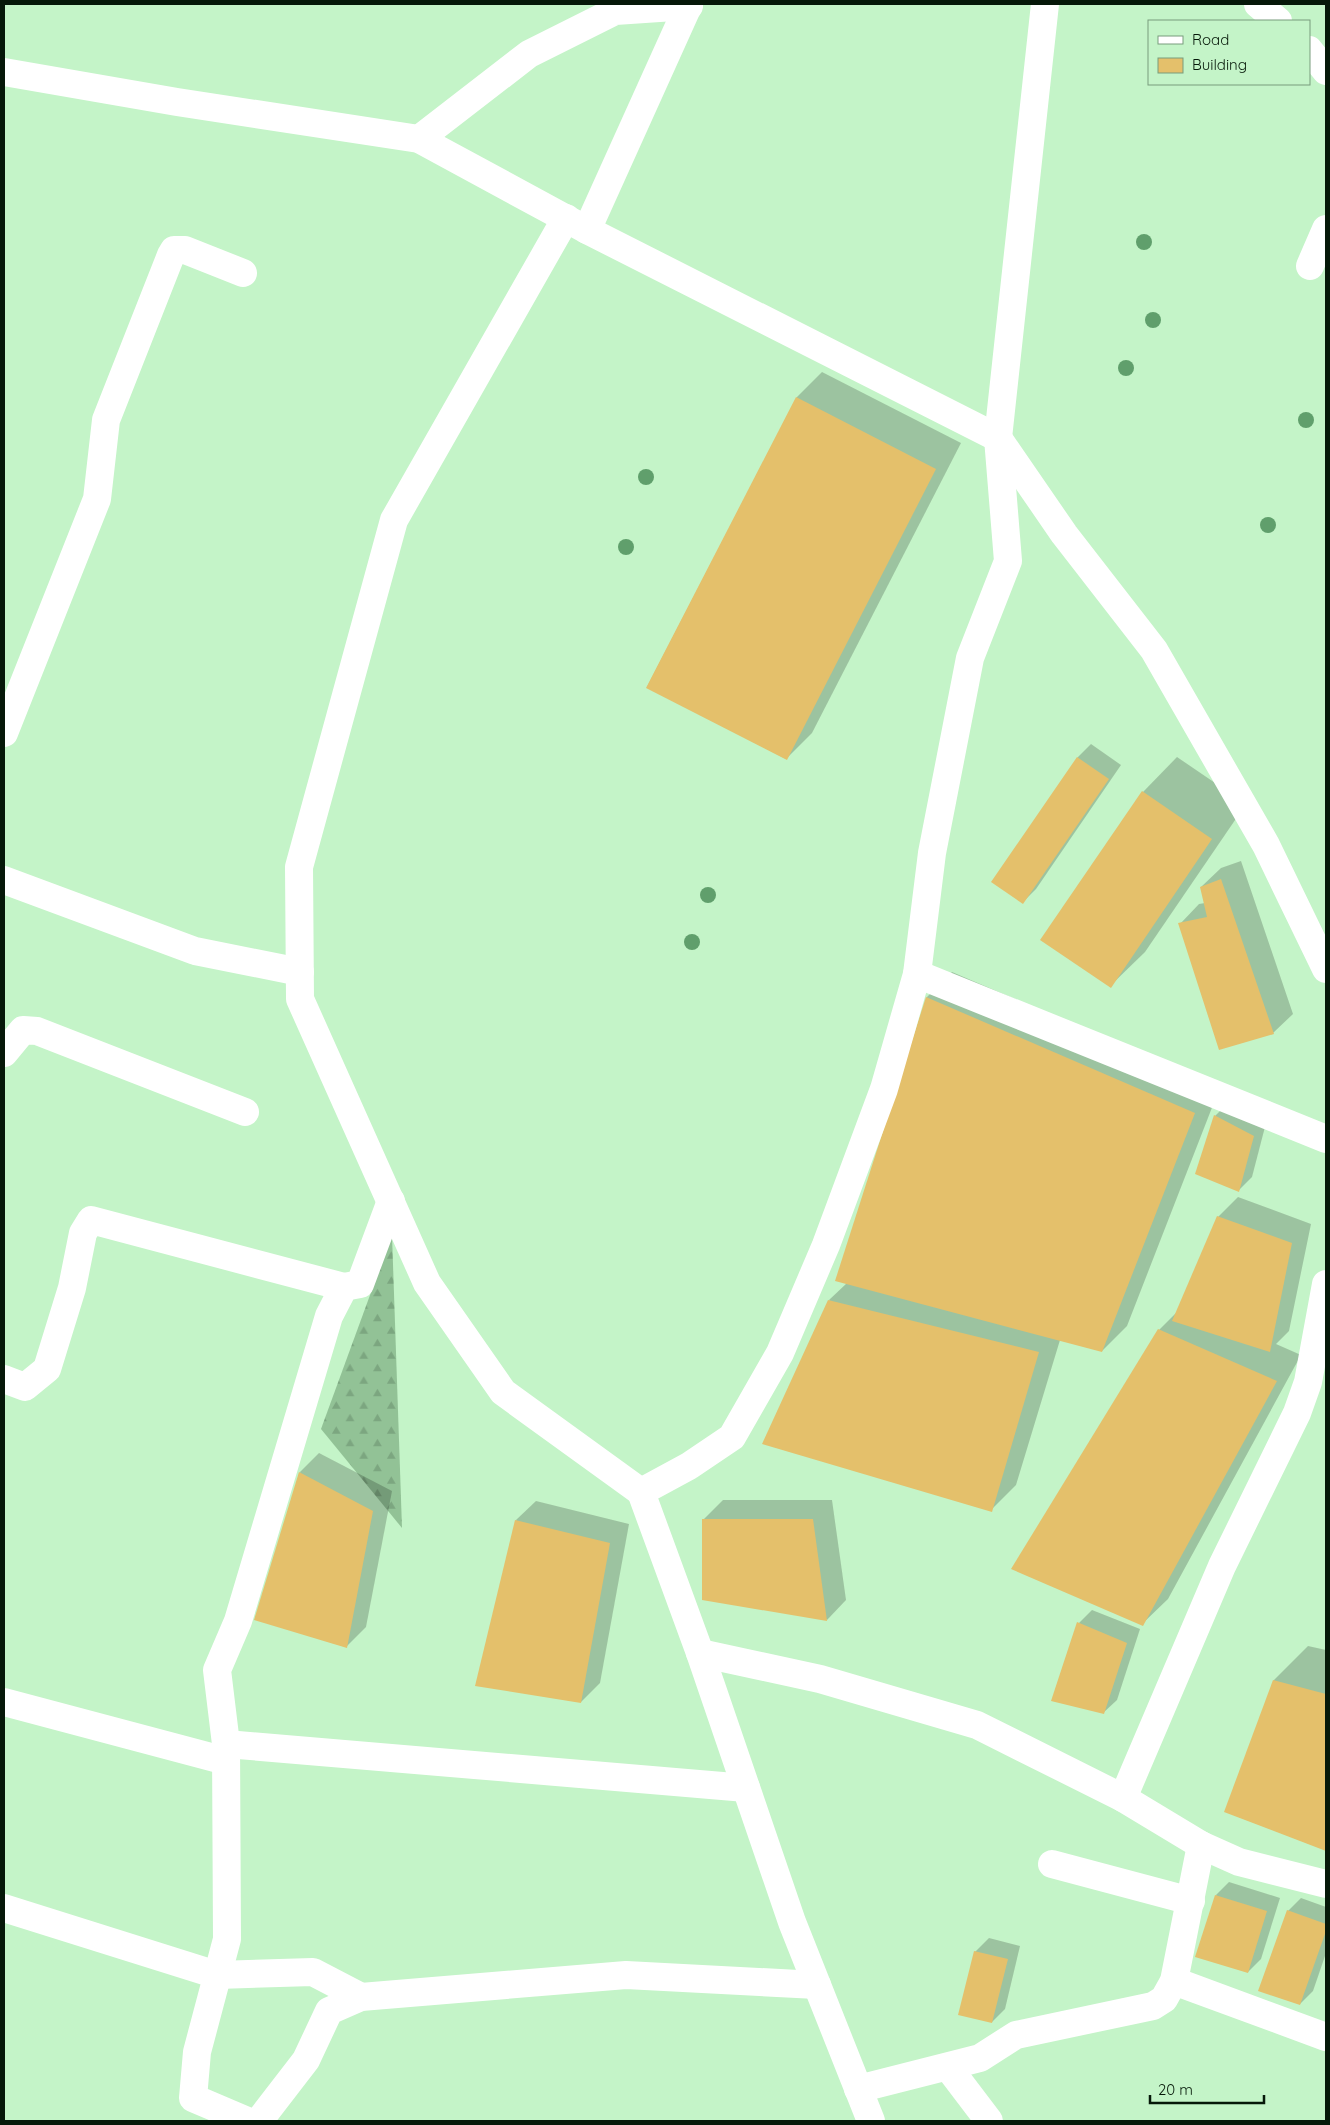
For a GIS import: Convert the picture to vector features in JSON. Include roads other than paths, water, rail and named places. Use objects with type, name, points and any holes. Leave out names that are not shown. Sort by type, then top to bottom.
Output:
[{"type":"street","points":[[641,1492],[689,1466],[732,1437],[780,1353],[826,1245],[884,1089],[917,974],[932,854],[970,658],[1008,561],[998,438],[1045,4]]},
{"type":"street","points":[[1258,4],[1277,20]]},
{"type":"street","points":[[420,139],[529,54],[546,45],[616,11],[689,5]]},
{"type":"street","points":[[689,5],[576,224],[394,520],[299,867],[300,999],[427,1282],[503,1392],[641,1492],[700,1653],[792,1922],[872,2121]]},
{"type":"street","points":[[1310,51],[1326,71]]},
{"type":"street","points":[[4,72],[177,102],[420,139],[576,224],[998,438],[1064,534],[1154,650],[1266,845],[1326,969]]},
{"type":"street","points":[[1310,266],[1326,229]]},
{"type":"street","points":[[4,732],[97,498],[106,420],[171,255],[174,250],[185,250],[243,273]]},
{"type":"street","points":[[4,880],[195,951],[300,972]]},
{"type":"street","points":[[917,974],[1326,1139]]},
{"type":"street","points":[[4,1053],[15,1043],[23,1030],[37,1031],[245,1112]]},
{"type":"street","points":[[4,1380],[25,1387],[47,1369],[72,1288],[83,1233],[91,1220],[344,1287],[360,1284],[391,1201]]},
{"type":"street","points":[[1123,1798],[1222,1566],[1297,1413],[1308,1382],[1326,1284]]},
{"type":"street","points":[[247,2121],[193,2098],[197,2052],[227,1939],[226,1752],[217,1670],[241,1612],[329,1316],[344,1287]]},
{"type":"street","points":[[700,1653],[820,1679],[977,1725],[1123,1798],[1201,1844],[1239,1862],[1326,1884]]},
{"type":"street","points":[[4,1702],[226,1752],[746,1788]]},
{"type":"street","points":[[858,2089],[980,2058],[1016,2035],[1153,2006],[1164,1999],[1174,1981],[1201,1844]]},
{"type":"street","points":[[1052,1864],[1191,1901]]},
{"type":"street","points":[[4,1908],[218,1975],[313,1972],[360,1996]]},
{"type":"street","points":[[260,2121],[306,2060],[329,2012],[360,1996],[626,1975],[817,1985]]},
{"type":"street","points":[[1174,1981],[1326,2036]]},
{"type":"street","points":[[948,2067],[989,2121]]}]
